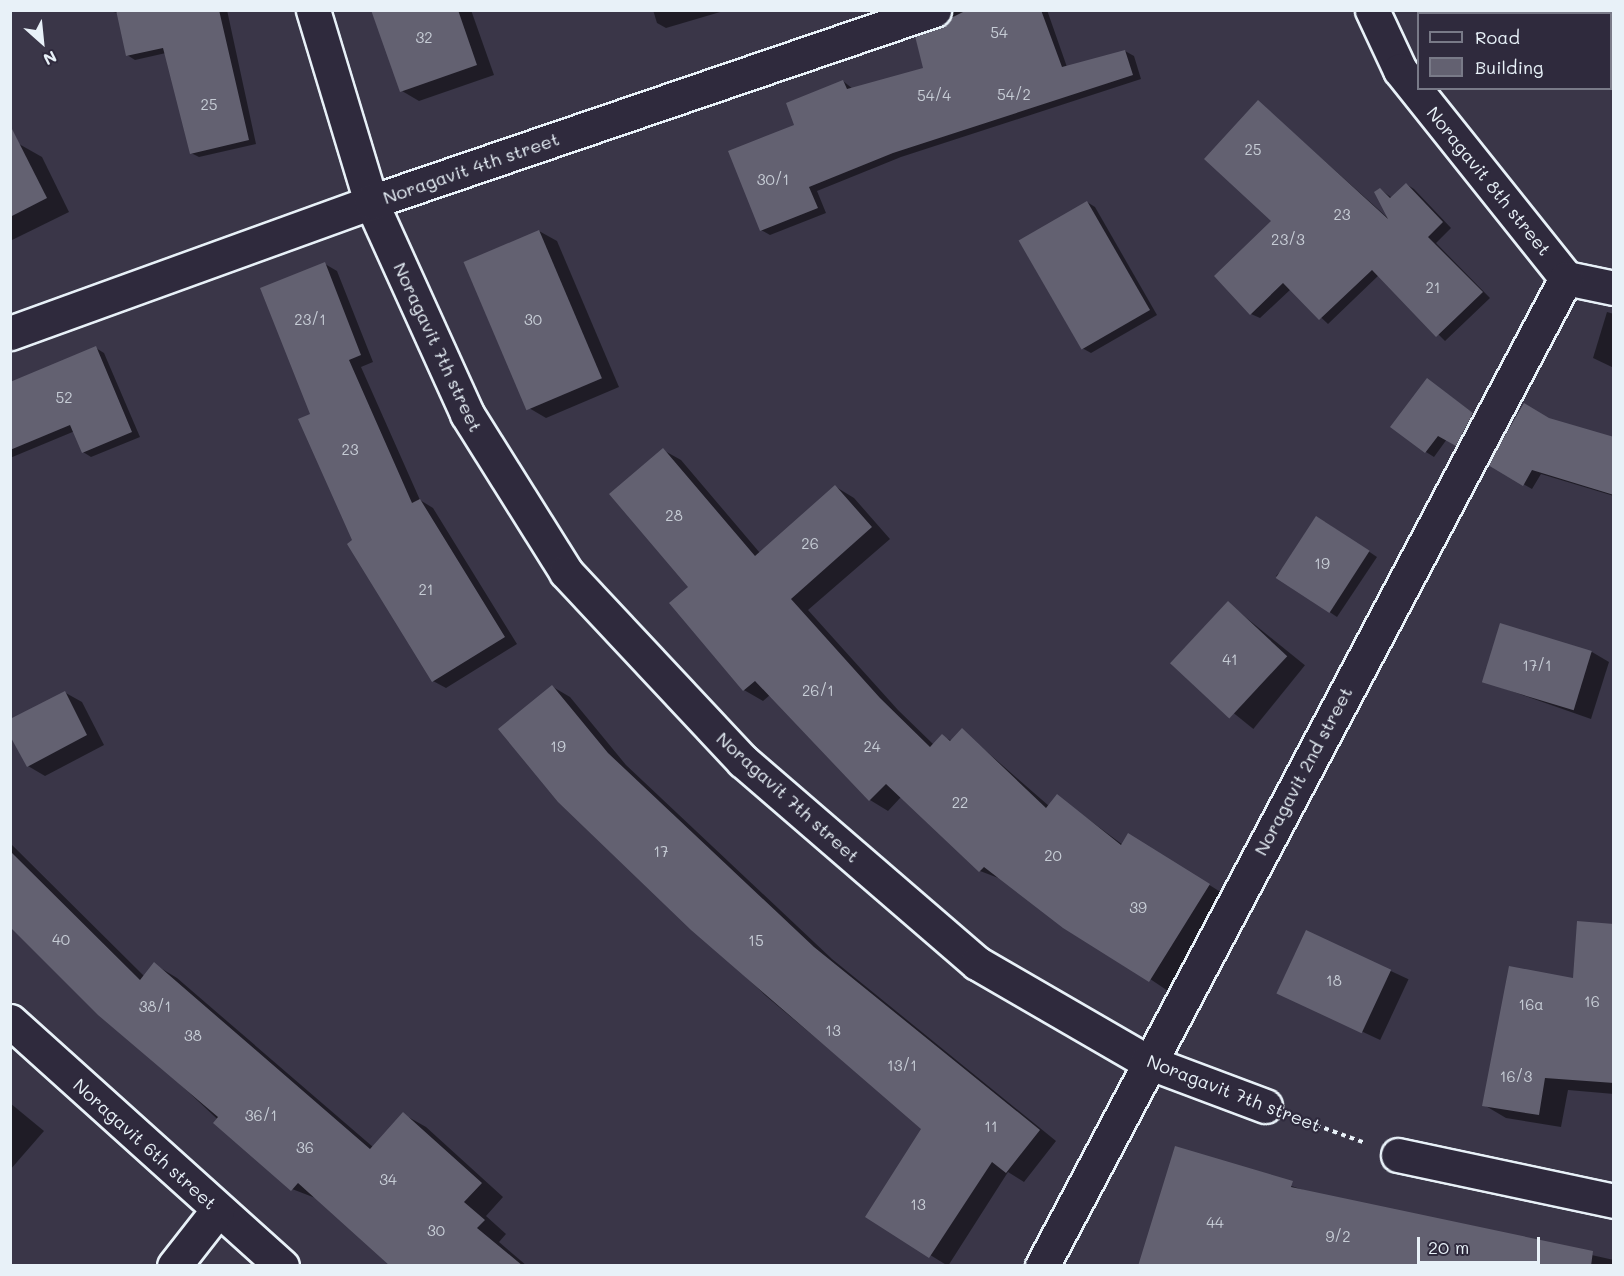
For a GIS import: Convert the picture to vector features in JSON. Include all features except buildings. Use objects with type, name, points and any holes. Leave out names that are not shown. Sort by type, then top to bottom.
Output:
[{"type":"street","name":"Noragavit 7th street","points":[[313,10],[371,202],[467,414],[566,572],[743,761],[977,963],[1148,1062],[1265,1106]]},
{"type":"street","name":"Noragavit 4th street","points":[[10,333],[371,202],[934,10]]},
{"type":"street","name":"Noragavit 8th street","points":[[1372,10],[1400,70],[1566,278]]},
{"type":"street","points":[[1566,278],[1614,288]]},
{"type":"street","name":"Noragavit 2nd street","points":[[1042,1266],[1148,1062],[1566,278]]},
{"type":"street","name":"Noragavit 6th street","points":[[10,1021],[217,1211],[282,1266]]},
{"type":"street","points":[[1398,1155],[1614,1201]]},
{"type":"street","points":[[174,1266],[217,1211]]},
{"type":"path","name":"Noragavit 7th street","points":[[1265,1106],[1398,1155]]}]
